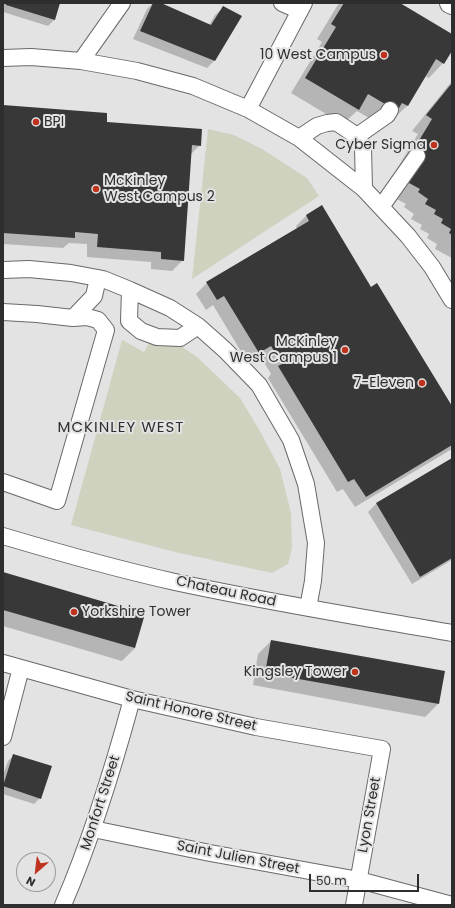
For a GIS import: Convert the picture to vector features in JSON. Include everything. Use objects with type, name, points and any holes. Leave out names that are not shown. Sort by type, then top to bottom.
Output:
[{"type":"street","points":[[81,61],[122,3]]},
{"type":"street","points":[[248,110],[302,7],[282,3]]},
{"type":"street","points":[[3,58],[31,57],[81,61],[137,71],[193,86],[248,110],[298,138],[364,189],[408,236],[427,261],[452,300]]},
{"type":"street","points":[[357,136],[387,115],[390,110]]},
{"type":"street","points":[[298,138],[327,122],[336,122],[357,136],[363,147],[364,189]]},
{"type":"street","points":[[380,207],[417,156]]},
{"type":"street","points":[[3,270],[29,269],[72,273],[98,278],[130,290],[170,308],[198,326],[225,350],[259,385],[291,440],[306,484],[316,543],[313,581],[308,608]]},
{"type":"street","points":[[73,318],[94,296],[98,278]]},
{"type":"street","points":[[130,290],[129,321],[141,332],[157,337],[180,338],[198,326]]},
{"type":"street","points":[[3,312],[73,318],[87,317],[98,320],[106,330],[58,501],[3,482]]},
{"type":"street","name":"Chateau Road","points":[[3,536],[72,557],[175,582],[308,608],[452,633]]},
{"type":"street","name":"Saint Honore Street","points":[[3,662],[132,699],[256,727],[382,749]]},
{"type":"street","points":[[3,737],[21,668]]},
{"type":"street","name":"Monfort Street","points":[[63,905],[93,829],[114,765],[132,699]]},
{"type":"street","name":"Lyon Street","points":[[354,905],[382,749]]},
{"type":"street","name":"Saint Julien Street","points":[[93,829],[210,853],[358,880],[452,905]]},
{"type":"green space","points":[[208,129],[234,135],[262,149],[307,178],[319,196],[192,279]]},
{"type":"green space","points":[[157,330],[197,357],[240,398],[260,431],[280,469],[291,513],[292,548],[288,564],[272,573],[175,552],[71,525],[122,340],[144,352]]},
{"type":"building","points":[[6,3],[60,3],[55,20],[6,5]]},
{"type":"building","points":[[153,3],[161,3],[211,25],[223,6],[242,16],[215,61],[140,31]]},
{"type":"building","name":"10 West Campus","points":[[344,3],[400,3],[452,34],[452,51],[444,64],[436,59],[408,106],[402,103],[397,111],[368,94],[359,110],[305,78],[336,27],[331,24]]},
{"type":"building","name":"Cyber Sigma","points":[[452,83],[452,235],[449,233],[451,229],[441,223],[443,219],[434,214],[436,210],[425,204],[428,199],[418,192],[420,189],[409,183],[411,179],[400,172],[432,119],[426,115]]},
{"type":"building","name":"McKinley West Campus 2","points":[[3,105],[107,113],[107,122],[202,129],[201,146],[192,145],[184,261],[161,259],[161,252],[97,247],[98,234],[75,232],[75,238],[3,233]]},
{"type":"building","name":"McKinley West Campus 1","points":[[322,205],[371,287],[377,283],[452,406],[452,445],[366,497],[354,479],[348,482],[278,366],[282,364],[271,346],[259,353],[224,296],[217,300],[206,282],[309,221],[306,215]]},
{"type":"building","points":[[452,458],[452,558],[420,577],[376,503]]},
{"type":"building","name":"Yorkshire Tower","points":[[3,572],[145,614],[135,648],[3,610]]},
{"type":"building","name":"Kingsley Tower","points":[[271,640],[445,671],[439,704],[265,673]]},
{"type":"building","points":[[13,754],[52,766],[41,799],[3,786]]},
{"type":"place","name":"10 West Campus","points":[[384,55]]},
{"type":"place","name":"BPI","points":[[36,122]]},
{"type":"place","name":"Cyber Sigma","points":[[434,145]]},
{"type":"place","name":"McKinley West Campus 2","points":[[96,189]]},
{"type":"place","name":"McKinley West Campus 1","points":[[345,350]]},
{"type":"place","name":"7-Eleven","points":[[422,383]]},
{"type":"place","name":"Yorkshire Tower","points":[[74,612]]},
{"type":"place","name":"Kingsley Tower","points":[[355,672]]},
{"type":"district","name":"MCKINLEY WEST","points":[[121,428]]}]
